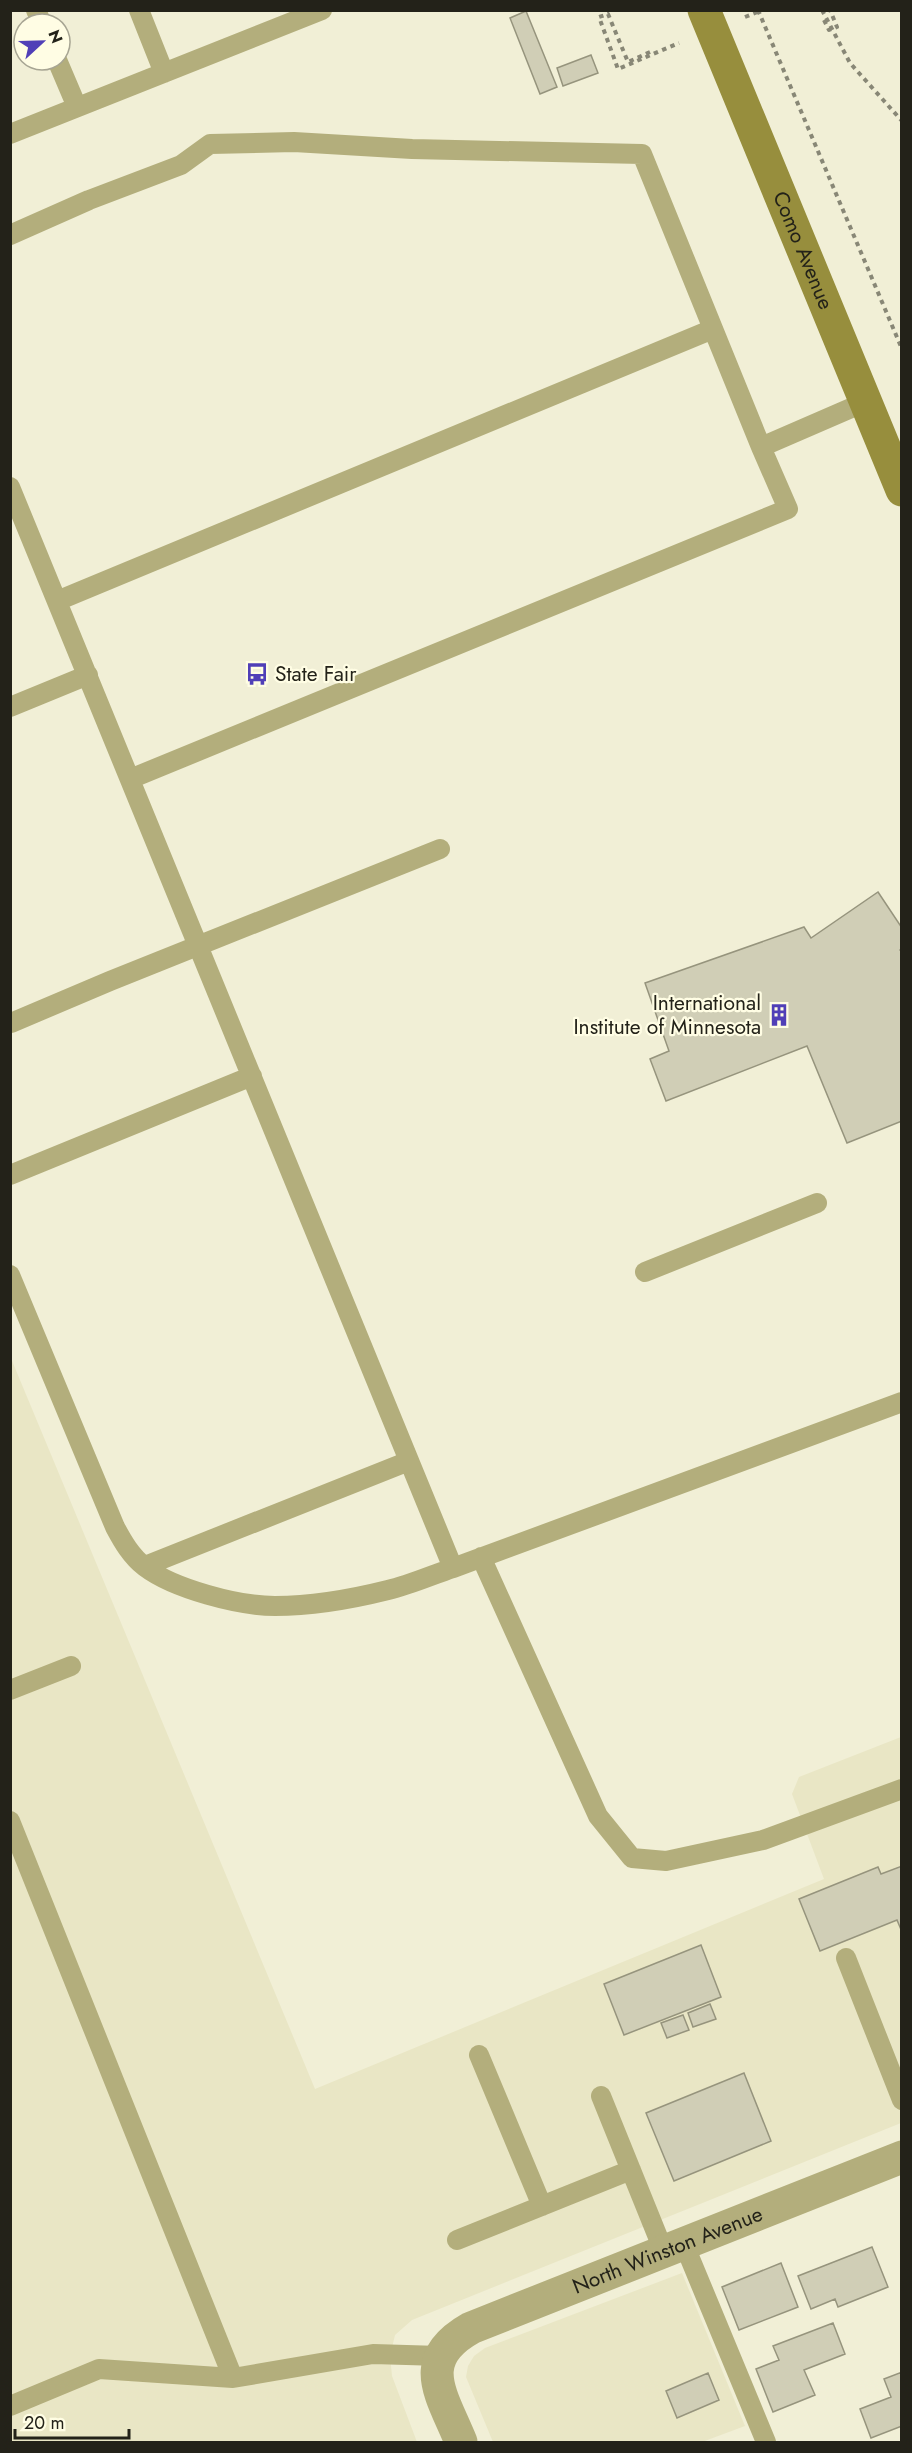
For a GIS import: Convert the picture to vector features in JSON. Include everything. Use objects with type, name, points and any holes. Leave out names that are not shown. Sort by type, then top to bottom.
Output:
[{"type":"main road","name":"Como Avenue","points":[[704,10],[902,490]]},
{"type":"street","name":"North Winston Avenue","points":[[440,2356],[456,2336],[471,2328],[902,2157]]},
{"type":"street","points":[[440,2356],[436,2377],[461,2442]]},
{"type":"lane","points":[[139,10],[164,74]]},
{"type":"lane","points":[[10,134],[322,10]]},
{"type":"lane","points":[[62,72],[77,107]]},
{"type":"lane","points":[[10,235],[89,200],[181,165],[210,144],[294,142],[412,149],[642,154],[788,509],[130,779]]},
{"type":"lane","points":[[57,601],[713,329]]},
{"type":"lane","points":[[761,447],[865,402]]},
{"type":"lane","points":[[10,487],[453,1568]]},
{"type":"lane","points":[[10,707],[88,675]]},
{"type":"lane","points":[[12,1023],[110,981],[440,849]]},
{"type":"lane","points":[[10,1175],[252,1076]]},
{"type":"lane","points":[[645,1272],[817,1203]]},
{"type":"lane","points":[[10,1275],[115,1527],[126,1547],[145,1566],[171,1582],[211,1596],[274,1606],[348,1599],[390,1590],[902,1402]]},
{"type":"lane","points":[[145,1566],[409,1461]]},
{"type":"lane","points":[[481,1557],[598,1816],[632,1858],[666,1861],[762,1840],[902,1789]]},
{"type":"lane","points":[[10,1690],[71,1666]]},
{"type":"lane","points":[[10,1821],[232,2378]]},
{"type":"lane","points":[[846,1958],[902,2100]]},
{"type":"lane","points":[[479,2055],[542,2206]]},
{"type":"lane","points":[[601,2096],[631,2170],[674,2248],[766,2442]]},
{"type":"lane","points":[[457,2240],[631,2170]]},
{"type":"lane","points":[[10,2406],[99,2369],[232,2378],[373,2354],[440,2356]]},
{"type":"path","points":[[758,10],[902,349]]},
{"type":"path","points":[[821,10],[829,30],[837,27],[831,10]]},
{"type":"path","points":[[821,10],[850,63],[902,121]]},
{"type":"path","points":[[650,52],[628,62],[608,14],[599,17],[618,69],[661,51]]},
{"type":"shaded area","points":[[10,1356],[315,2089],[824,1879],[792,1794],[799,1777],[901,1737],[901,2123],[412,2320],[395,2335],[390,2356],[392,2376],[417,2442],[11,2442]]},
{"type":"shaded area","points":[[682,2273],[745,2426],[702,2442],[493,2442],[466,2377],[468,2366],[474,2356],[485,2348]]},
{"type":"building","points":[[526,11],[557,87],[540,94],[510,18]]},
{"type":"building","points":[[591,55],[598,73],[563,86],[557,68]]},
{"type":"building","name":"International Institute of Minnesota","points":[[878,892],[902,928],[902,948],[900,950],[902,952],[902,1121],[847,1143],[807,1046],[666,1101],[650,1059],[669,1051],[645,983],[804,927],[811,938]]},
{"type":"building","points":[[902,1866],[902,1932],[897,1920],[820,1951],[799,1899],[878,1867],[881,1874]]},
{"type":"building","points":[[701,1945],[721,1997],[624,2035],[604,1984]]},
{"type":"building","points":[[710,2004],[716,2019],[693,2027],[688,2013]]},
{"type":"building","points":[[683,2015],[689,2030],[667,2038],[661,2023]]},
{"type":"building","points":[[744,2073],[771,2141],[674,2181],[646,2113]]},
{"type":"building","points":[[872,2247],[888,2287],[838,2307],[835,2299],[811,2309],[798,2276]]},
{"type":"building","points":[[781,2263],[798,2307],[739,2330],[722,2287]]},
{"type":"building","points":[[833,2323],[845,2354],[804,2370],[815,2395],[773,2412],[756,2369],[779,2360],[773,2346]]},
{"type":"building","points":[[902,2372],[902,2426],[871,2438],[860,2409],[891,2397],[884,2379]]},
{"type":"building","points":[[708,2373],[719,2400],[677,2418],[666,2391]]},
{"type":"place","name":"State Fair","points":[[257,674]]},
{"type":"place","name":"International Institute of Minnesota","points":[[779,1015]]}]
